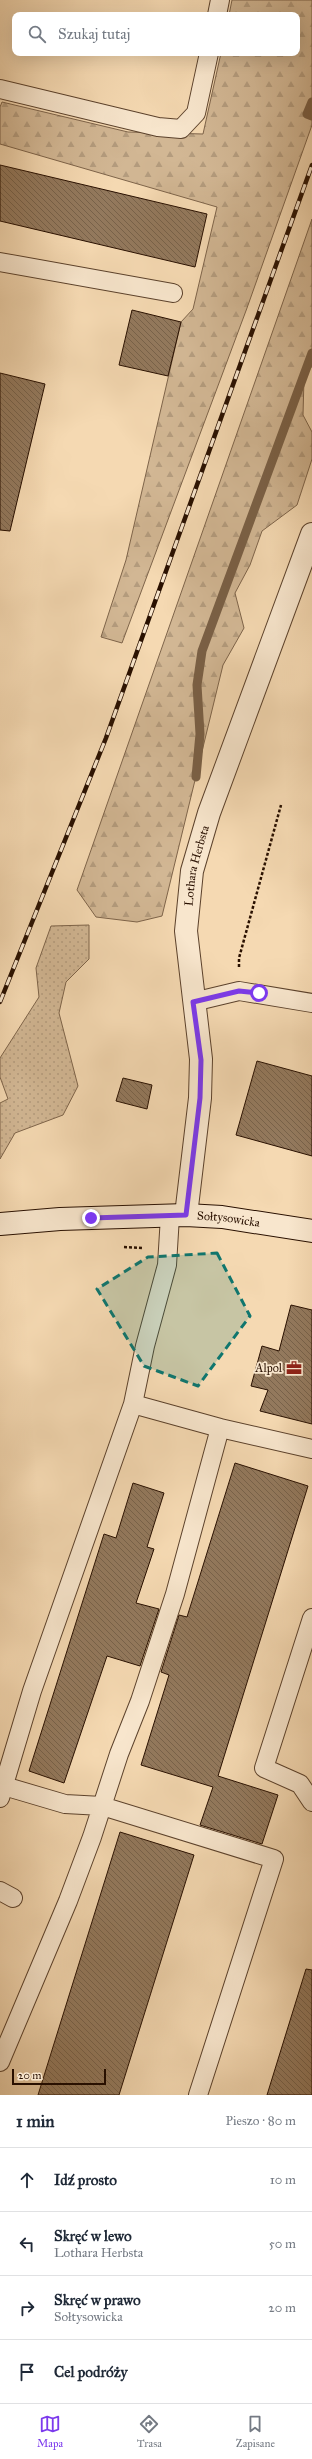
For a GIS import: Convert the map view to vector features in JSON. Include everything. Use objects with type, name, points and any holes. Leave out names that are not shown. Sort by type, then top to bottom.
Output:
[{"type":"street","name":"Lothara Herbsta","points":[[178,1216],[200,1098],[201,1060],[193,1002],[186,931],[192,871],[209,813],[312,534]]},
{"type":"street","name":"Sołtysowicka","points":[[0,1224],[60,1219],[178,1216],[222,1217],[312,1231]]},
{"type":"lane","points":[[218,12],[220,0]]},
{"type":"lane","points":[[0,88],[158,127],[181,129],[196,113],[208,56]]},
{"type":"lane","points":[[0,262],[173,293]]},
{"type":"lane","points":[[193,1002],[239,991],[312,1003]]},
{"type":"lane","points":[[178,1216],[168,1249],[167,1265],[145,1346],[133,1404],[32,1691],[2,1792],[66,1804],[102,1806],[274,1859],[198,2095]]},
{"type":"lane","points":[[133,1404],[220,1428],[312,1449]]},
{"type":"lane","points":[[0,2062],[68,1901],[102,1806],[118,1754],[140,1701],[175,1594],[220,1428]]},
{"type":"lane","points":[[312,1618],[264,1768],[300,1784],[312,1802]]},
{"type":"path","points":[[117,1246],[168,1249]]},
{"type":"highlighted area","points":[[217,1253],[250,1316],[198,1386],[144,1366],[97,1289],[148,1257]]},
{"type":"green space","points":[[232,0],[312,0],[312,125],[247,308],[122,643],[101,637],[126,560],[181,322],[193,309],[217,207],[0,144],[0,107],[2,102],[128,132],[203,134],[220,56],[300,56],[300,12],[230,12]]},
{"type":"green space","points":[[312,219],[312,366],[304,378],[303,415],[312,432],[312,459],[297,505],[262,531],[250,565],[235,593],[244,628],[223,665],[162,916],[137,922],[96,917],[77,890]]},
{"type":"green space","points":[[89,925],[89,959],[66,982],[59,1013],[78,1086],[63,1115],[15,1133],[0,1159],[0,1103],[8,1099],[0,1077],[0,1058],[39,997],[36,968],[51,926]]},
{"type":"building","points":[[0,165],[207,214],[195,267],[0,221]]},
{"type":"building","points":[[132,310],[181,322],[168,376],[119,365]]},
{"type":"building","points":[[0,373],[45,384],[10,531],[0,530]]},
{"type":"building","points":[[257,1061],[312,1076],[312,1156],[236,1135]]},
{"type":"building","points":[[123,1078],[152,1085],[147,1109],[116,1101]]},
{"type":"building","points":[[291,1305],[312,1310],[312,1424],[260,1411],[268,1390],[251,1386],[262,1346],[279,1351]]},
{"type":"building","points":[[235,1463],[308,1486],[218,1776],[278,1795],[262,1844],[200,1825],[213,1787],[141,1765],[169,1675],[161,1672],[179,1615],[187,1617]]},
{"type":"building","points":[[133,1483],[164,1493],[147,1547],[154,1549],[136,1603],[159,1609],[140,1666],[107,1656],[64,1783],[29,1771],[104,1534],[116,1538]]},
{"type":"building","points":[[120,1832],[194,1855],[119,2095],[38,2095]]},
{"type":"building","points":[[306,1969],[312,1970],[312,2095],[267,2095]]},
{"type":"waterway","points":[[312,102],[307,114],[312,116]]},
{"type":"waterway","points":[[196,777],[200,734],[197,685],[202,651],[312,353]]},
{"type":"railway","points":[[0,1002],[106,738],[312,165]]},
{"type":"place","name":"Alpol","points":[[294,1368]]},
{"type":"route","points":[[91,1218],[186,1215],[189,1177],[197,1130],[200,1098],[201,1060],[193,1002],[239,991],[259,993]]}]
